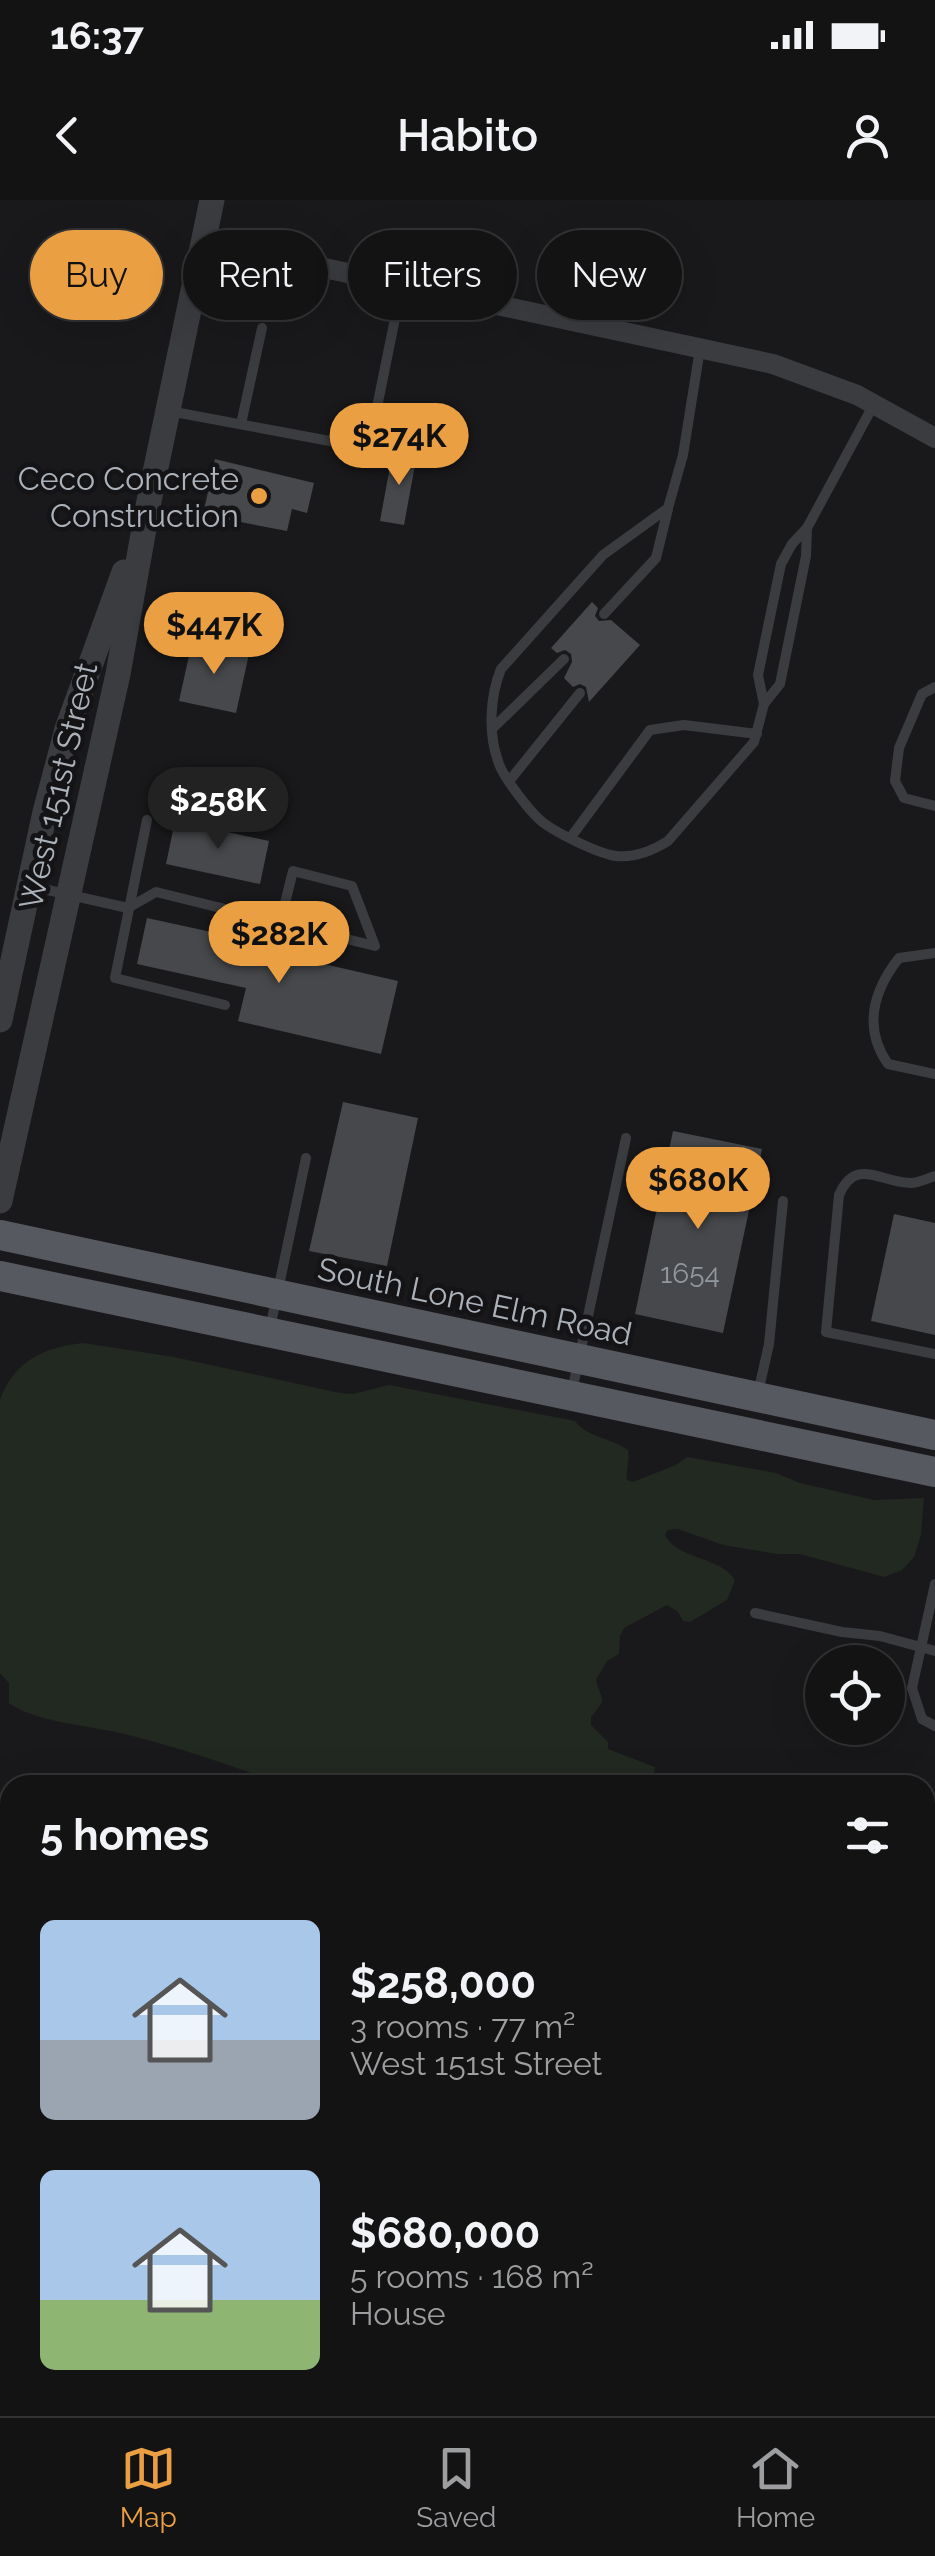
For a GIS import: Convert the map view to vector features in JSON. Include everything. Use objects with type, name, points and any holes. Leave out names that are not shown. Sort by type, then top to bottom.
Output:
[{"type":"main road","name":"South Lone Elm Road","points":[[0,1234],[935,1436]]},
{"type":"main road","points":[[0,1276],[935,1472]]},
{"type":"street","name":"West 151st Street","points":[[206,230],[212,200]]},
{"type":"street","points":[[517,309],[772,364],[874,404],[935,438]]},
{"type":"street","name":"West 151st Street","points":[[0,1201],[118,674],[187,320]]},
{"type":"street","name":"West 151st Street","points":[[0,1020],[67,729],[149,501]]},
{"type":"lane","points":[[168,410],[335,442],[360,441],[369,435],[394,320]]},
{"type":"lane","points":[[241,424],[262,328]]},
{"type":"lane","points":[[604,614],[656,558],[683,454],[700,348]]},
{"type":"lane","points":[[668,508],[602,555],[502,669],[493,700],[498,764],[542,822],[614,856],[654,850],[668,841],[754,742],[764,704],[758,675],[781,564],[807,528],[874,404]]},
{"type":"lane","points":[[764,704],[780,684],[806,556],[807,528]]},
{"type":"lane","points":[[494,728],[564,659]]},
{"type":"lane","points":[[935,686],[922,694],[898,748],[895,782],[904,798],[935,806]]},
{"type":"lane","points":[[510,780],[580,694]]},
{"type":"lane","points":[[571,836],[650,730],[684,725],[757,734]]},
{"type":"lane","points":[[147,820],[114,978],[225,1005]]},
{"type":"lane","points":[[28,886],[128,908],[156,892],[280,923],[356,942],[376,946],[352,886],[293,871],[280,923]]},
{"type":"lane","points":[[935,953],[899,958],[877,997],[871,1022],[876,1047],[888,1064],[935,1074]]},
{"type":"lane","points":[[570,1396],[626,1138]]},
{"type":"lane","points":[[269,1332],[306,1158]]},
{"type":"lane","points":[[935,1176],[912,1183],[862,1173],[844,1184],[826,1332],[935,1354]]},
{"type":"lane","points":[[757,1397],[769,1344],[783,1201]]},
{"type":"lane","points":[[935,1584],[912,1688],[922,1719],[935,1726]]},
{"type":"lane","points":[[755,1613],[880,1636],[935,1651]]},
{"type":"shaded area","points":[[83,1343],[174,1357],[340,1393],[353,1394],[389,1385],[575,1421],[586,1431],[628,1450],[627,1480],[633,1482],[687,1457],[776,1473],[800,1483],[874,1500],[924,1498],[921,1535],[914,1557],[902,1570],[884,1577],[800,1554],[723,1545],[678,1529],[668,1530],[665,1535],[679,1549],[720,1566],[735,1580],[727,1600],[690,1622],[683,1621],[667,1605],[624,1628],[619,1654],[607,1661],[596,1680],[602,1702],[591,1717],[591,1725],[608,1742],[608,1749],[655,1767],[654,1775],[257,1775],[158,1743],[47,1719],[9,1703],[9,1683],[0,1673],[0,1400],[22,1366],[55,1348]]},
{"type":"building","points":[[393,450],[417,454],[404,525],[380,521]]},
{"type":"building","name":"Ceco Concrete Construction","points":[[215,459],[314,483],[307,513],[292,509],[287,531],[203,515]]},
{"type":"building","points":[[592,602],[598,608],[595,616],[599,621],[611,620],[640,645],[589,702],[586,687],[573,687],[564,678],[572,662],[571,654],[565,650],[557,653],[551,648]]},
{"type":"building","points":[[192,642],[249,654],[236,713],[179,701]]},
{"type":"building","points":[[175,821],[269,841],[260,884],[166,864]]},
{"type":"building","points":[[147,918],[239,938],[237,944],[398,981],[381,1054],[238,1021],[246,988],[137,964]]},
{"type":"building","points":[[343,1102],[418,1118],[387,1266],[309,1251]]},
{"type":"building","points":[[673,1131],[762,1149],[723,1333],[635,1314]]},
{"type":"building","points":[[894,1214],[935,1223],[935,1335],[871,1321]]},
{"type":"place","name":"Ceco Concrete Construction","points":[[259,496]]}]
